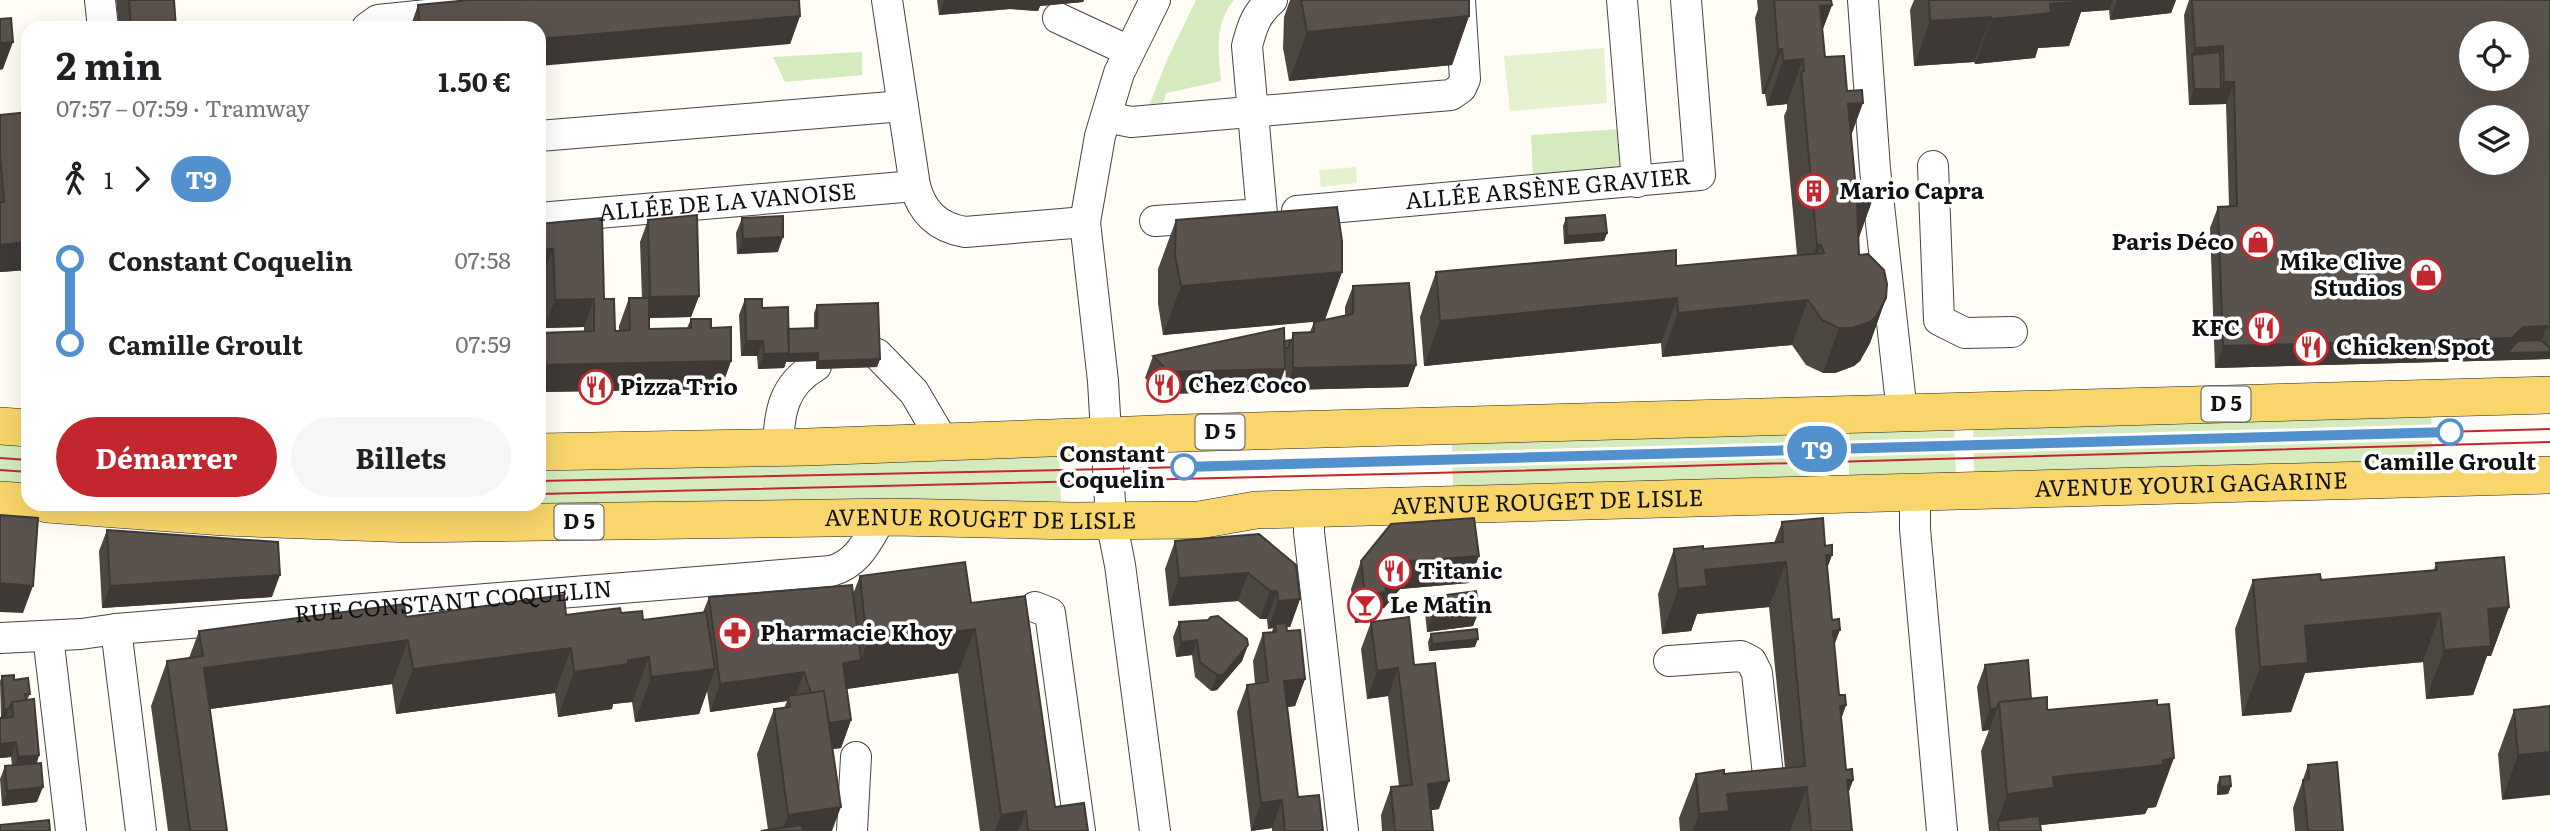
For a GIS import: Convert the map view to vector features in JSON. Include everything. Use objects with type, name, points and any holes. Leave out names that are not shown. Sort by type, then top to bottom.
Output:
[{"type":"main road","name":"D 5","points":[[546,452],[778,448],[2550,395]]},
{"type":"main road","points":[[0,426],[21,428]]},
{"type":"main road","name":"AVENUE YOURI GAGARINE","points":[[1914,493],[2550,475]]},
{"type":"main road","name":"AVENUE ROUGET DE LISLE","points":[[142,511],[411,524],[881,518],[1199,520],[1256,510],[1914,493]]},
{"type":"main road","points":[[0,500],[21,502]]},
{"type":"street","points":[[100,0],[102,21]]},
{"type":"street","points":[[887,0],[915,186],[926,212],[949,229],[987,232],[1085,222]]},
{"type":"street","points":[[1154,831],[1120,565],[1111,520],[1103,381],[1085,222],[1100,136],[1119,73],[1155,0]]},
{"type":"street","points":[[1262,214],[1247,47],[1261,9],[1272,0]]},
{"type":"street","points":[[1106,117],[1131,122],[1451,95],[1461,88],[1465,79],[1460,0]]},
{"type":"street","points":[[1622,0],[1637,182]]},
{"type":"street","name":"ALLÉE ARSÈNE GRAVIER","points":[[1155,221],[1700,175],[1686,0]]},
{"type":"street","points":[[1863,0],[1875,169],[1902,413]]},
{"type":"street","points":[[377,21],[462,7]]},
{"type":"street","points":[[1058,19],[1129,51]]},
{"type":"street","points":[[546,135],[903,106]]},
{"type":"street","points":[[1933,166],[1939,320],[1965,333],[2012,332]]},
{"type":"street","name":"ALLÉE DE LA VANOISE","points":[[546,217],[915,186]]},
{"type":"street","points":[[877,354],[914,392],[944,443]]},
{"type":"street","points":[[778,448],[779,420],[788,393],[800,375],[816,366]]},
{"type":"street","points":[[1914,493],[1942,831]]},
{"type":"street","points":[[1309,509],[1309,532],[1343,831]]},
{"type":"street","name":"RUE CONSTANT COQUELIN","points":[[0,638],[831,571],[845,567],[858,556],[881,518]]},
{"type":"street","points":[[1035,607],[1050,613],[1080,831]]},
{"type":"street","points":[[116,629],[141,831]]},
{"type":"street","points":[[48,636],[71,831]]},
{"type":"street","points":[[1669,661],[1741,656],[1751,661],[1756,673],[1768,775],[1766,813]]},
{"type":"street","points":[[852,831],[856,757]]},
{"type":"green space","points":[[1196,0],[1234,0],[1220,29],[1221,81],[1166,93],[1161,110],[1147,111],[1167,60]]},
{"type":"green space","points":[[1604,48],[1607,103],[1510,111],[1504,56]]},
{"type":"green space","points":[[862,52],[862,75],[785,82],[773,57]]},
{"type":"green space","points":[[1620,129],[1623,169],[1533,177],[1531,135]]},
{"type":"green space","points":[[1356,167],[1357,183],[1321,187],[1319,170]]},
{"type":"green space","points":[[2431,412],[2433,467],[1974,480],[1973,425]]},
{"type":"green space","points":[[1954,426],[1956,478],[1849,480],[1849,428]]},
{"type":"green space","points":[[1829,428],[1831,482],[1453,491],[1452,441]]},
{"type":"green space","points":[[0,440],[21,442],[21,490],[0,488]]},
{"type":"green space","points":[[1059,452],[1061,501],[515,512],[546,511],[546,464]]},
{"type":"building","points":[[129,0],[174,0],[176,21],[130,21]]},
{"type":"building","points":[[469,0],[799,0],[800,16],[546,38],[546,21],[419,21],[418,5]]},
{"type":"building","points":[[1301,0],[1469,0],[1469,16],[1307,32]]},
{"type":"building","points":[[1774,0],[1831,0],[1832,5],[1820,6],[1825,57],[1844,56],[1847,91],[1862,90],[1863,103],[1848,104],[1856,190],[1871,189],[1872,201],[1857,202],[1859,255],[1868,254],[1884,270],[1887,284],[1886,298],[1876,317],[1852,328],[1839,328],[1822,320],[1808,300],[1678,313],[1677,298],[1440,321],[1436,272],[1676,250],[1676,266],[1824,253],[1821,245],[1817,245],[1801,72],[1804,71],[1803,59],[1783,61],[1782,49],[1778,50]]},
{"type":"building","points":[[1929,0],[2085,1],[2050,4],[2051,13],[1930,21]]},
{"type":"building","points":[[2192,0],[2550,0],[2550,329],[2547,326],[2523,327],[2512,338],[2223,346],[2218,207],[2237,206],[2234,82],[2224,82],[2223,46],[2195,48]]},
{"type":"building","points":[[11,18],[13,42],[0,43],[0,19]]},
{"type":"building","points":[[2220,52],[2221,89],[2194,89],[2192,55]]},
{"type":"building","points":[[21,113],[21,243],[0,245],[0,202],[4,202],[0,115]]},
{"type":"building","points":[[1337,207],[1342,241],[1342,272],[1181,286],[1175,255],[1176,220]]},
{"type":"building","points":[[697,215],[699,296],[650,297],[648,220]]},
{"type":"building","points":[[1605,215],[1607,233],[1567,236],[1566,218]]},
{"type":"building","points":[[783,216],[783,237],[743,239],[742,218]]},
{"type":"building","points":[[602,218],[604,299],[614,299],[615,331],[630,330],[629,298],[649,298],[649,329],[691,328],[691,319],[711,319],[711,328],[731,327],[731,361],[546,365],[546,333],[594,331],[594,299],[555,300],[553,249],[546,249],[546,223]]},
{"type":"building","points":[[1409,283],[1416,365],[1293,368],[1293,333],[1314,332],[1314,322],[1353,314],[1353,286]]},
{"type":"building","points":[[745,299],[762,299],[762,308],[788,307],[789,353],[764,354],[763,341],[746,341]]},
{"type":"building","points":[[878,303],[880,359],[818,361],[818,353],[789,354],[788,329],[817,328],[817,305]]},
{"type":"building","points":[[1284,328],[1285,369],[1169,372],[1153,356]]},
{"type":"building","points":[[1291,340],[1288,348],[1284,348],[1284,341]]},
{"type":"building","points":[[2541,340],[2550,348],[2550,352],[2507,353],[2518,341]]},
{"type":"building","points":[[0,515],[38,518],[33,586],[0,583]]},
{"type":"building","points":[[1474,518],[1479,556],[1410,561],[1394,580],[1385,581],[1386,592],[1365,595],[1361,561],[1391,524]]},
{"type":"building","points":[[1823,518],[1825,546],[1832,545],[1832,555],[1826,555],[1832,620],[1839,619],[1840,630],[1833,631],[1839,695],[1845,695],[1846,705],[1840,706],[1846,770],[1852,769],[1853,780],[1847,780],[1852,831],[1811,831],[1807,787],[1727,794],[1729,811],[1699,814],[1696,774],[1805,766],[1786,562],[1705,570],[1707,586],[1678,589],[1674,549],[1783,542],[1782,522]]},
{"type":"building","points":[[107,530],[278,542],[280,575],[110,586]]},
{"type":"building","points":[[1259,534],[1296,565],[1300,599],[1278,601],[1277,591],[1270,591],[1248,573],[1179,578],[1175,541]]},
{"type":"building","points":[[2504,557],[2509,607],[2488,609],[2491,646],[2444,650],[2440,613],[2305,626],[2308,663],[2260,667],[2253,580],[2320,574],[2321,580],[2437,570],[2436,563]]},
{"type":"building","points":[[965,562],[971,603],[1025,596],[1055,807],[1084,803],[1088,831],[1028,831],[1026,811],[1001,815],[975,629],[867,643],[860,576]]},
{"type":"building","points":[[852,585],[861,660],[843,663],[851,720],[829,723],[824,691],[811,693],[804,672],[720,684],[709,597]]},
{"type":"building","points":[[1476,591],[1479,611],[1432,617],[1430,597]]},
{"type":"building","points":[[564,595],[566,615],[620,608],[621,613],[642,611],[643,620],[706,612],[715,669],[651,677],[649,657],[628,660],[628,664],[574,672],[571,648],[413,669],[408,640],[204,668],[227,831],[190,831],[167,661],[203,656],[199,631],[404,604],[406,617]]},
{"type":"building","points":[[1218,616],[1247,639],[1248,645],[1223,675],[1217,675],[1200,662],[1197,640],[1181,642],[1179,622],[1208,620]]},
{"type":"building","points":[[1409,617],[1414,665],[1435,663],[1449,781],[1428,784],[1433,831],[1395,831],[1391,787],[1412,785],[1398,668],[1377,671],[1371,622]]},
{"type":"building","points":[[1286,623],[1287,631],[1300,630],[1305,679],[1284,681],[1298,797],[1319,795],[1323,831],[1285,831],[1282,800],[1261,803],[1247,685],[1268,682],[1263,633],[1276,632],[1275,624]]},
{"type":"building","points":[[1477,629],[1478,639],[1432,644],[1431,634]]},
{"type":"building","points":[[2028,660],[2031,699],[1999,702],[1997,708],[1990,709],[1985,665]]},
{"type":"building","points":[[14,675],[14,680],[28,678],[30,694],[25,694],[26,700],[12,702],[9,709],[4,709],[2,676]]},
{"type":"building","points":[[824,691],[841,807],[788,815],[774,709],[790,707],[788,696]]},
{"type":"building","points":[[2047,697],[2047,710],[2157,700],[2157,705],[2169,704],[2174,758],[2163,760],[2163,765],[2053,777],[2054,788],[2007,794],[1999,702]]},
{"type":"building","points":[[34,699],[39,755],[18,757],[16,742],[0,744],[0,718],[13,717],[12,702]]},
{"type":"building","points":[[2550,706],[2550,752],[2518,755],[2514,710]]},
{"type":"building","points":[[2337,762],[2343,831],[2308,831],[2303,780],[2309,779],[2308,765]]},
{"type":"building","points":[[41,763],[43,787],[7,791],[5,766]]},
{"type":"building","points":[[2230,776],[2231,786],[2220,787],[2220,777]]},
{"type":"building","points":[[2039,816],[2041,831],[1999,831],[1998,821]]},
{"type":"building","points":[[49,820],[50,831],[0,831],[0,825]]},
{"type":"building","points":[[802,825],[803,831],[761,831]]},
{"type":"tram line","points":[[546,481],[1109,469],[2550,429]]},
{"type":"tram line","name":"T9","points":[[1184,467],[2450,432]]},
{"type":"tram line","points":[[546,494],[2550,442]]},
{"type":"tram line","points":[[0,458],[21,460]]},
{"type":"tram line","points":[[0,470],[21,472]]},
{"type":"place","name":"Mario Capra","points":[[1814,191]]},
{"type":"place","name":"Paris Déco","points":[[2258,242]]},
{"type":"place","name":"Mike Clive Studios","points":[[2426,275]]},
{"type":"place","name":"KFC","points":[[2264,328]]},
{"type":"place","name":"Chicken Spot","points":[[2311,347]]},
{"type":"place","name":"Chez Coco","points":[[1164,385]]},
{"type":"place","name":"Pizza Trio","points":[[596,387]]},
{"type":"place","name":"Camille Groult","points":[[2450,432]]},
{"type":"place","name":"Constant Coquelin","points":[[1184,467]]},
{"type":"place","name":"Titanic","points":[[1394,571]]},
{"type":"place","name":"Le Matin","points":[[1365,605]]},
{"type":"place","name":"Pharmacie Khoy","points":[[735,633]]}]
